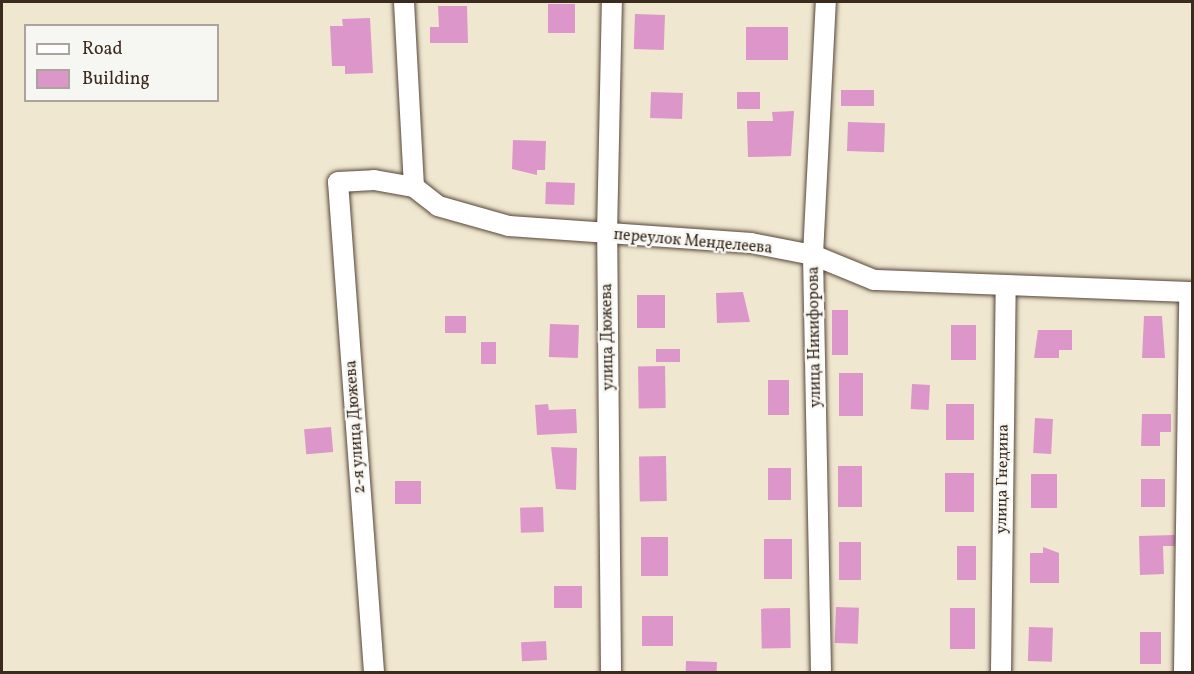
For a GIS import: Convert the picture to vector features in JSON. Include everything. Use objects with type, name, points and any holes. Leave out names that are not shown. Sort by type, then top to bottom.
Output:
[{"type":"street","points":[[404,2],[414,187]]},
{"type":"street","name":"улица Дюжева","points":[[611,672],[607,235],[612,2]]},
{"type":"street","name":"улица Никифорова","points":[[821,672],[813,255],[826,2]]},
{"type":"street","name":"2-я улица Дюжева","points":[[374,672],[339,182],[374,180],[414,187]]},
{"type":"street","name":"переулок Менделеева","points":[[414,187],[438,206],[509,226],[581,227],[607,235],[751,243],[813,255],[874,280],[1191,292]]},
{"type":"street","name":"улица Гнедина","points":[[1001,672],[1006,285]]},
{"type":"street","points":[[1184,672],[1191,292]]},
{"type":"building","points":[[548,4],[575,4],[575,33],[548,33]]},
{"type":"building","points":[[438,6],[467,6],[468,43],[430,43],[430,27],[439,27]]},
{"type":"building","points":[[635,14],[665,15],[664,50],[634,49]]},
{"type":"building","points":[[370,18],[373,73],[345,74],[345,66],[332,66],[330,26],[343,26],[342,19]]},
{"type":"building","points":[[746,27],[788,27],[788,60],[746,60]]},
{"type":"building","points":[[841,90],[874,90],[874,106],[841,106]]},
{"type":"building","points":[[651,92],[683,93],[682,119],[650,118]]},
{"type":"building","points":[[737,92],[760,92],[760,109],[737,109]]},
{"type":"building","points":[[794,111],[791,156],[748,157],[747,121],[773,121],[772,112]]},
{"type":"building","points":[[848,122],[885,123],[884,152],[847,151]]},
{"type":"building","points":[[513,140],[546,141],[545,170],[537,170],[537,175],[512,169]]},
{"type":"building","points":[[546,182],[575,183],[574,205],[545,204]]},
{"type":"building","points":[[743,292],[750,322],[717,323],[716,293]]},
{"type":"building","points":[[637,295],[665,295],[665,328],[637,328]]},
{"type":"building","points":[[832,310],[848,310],[848,355],[832,355]]},
{"type":"building","points":[[445,316],[466,316],[466,333],[445,333]]},
{"type":"building","points":[[1144,316],[1162,316],[1165,358],[1142,358]]},
{"type":"building","points":[[550,324],[579,325],[578,358],[549,357]]},
{"type":"building","points":[[951,325],[976,325],[976,360],[951,360]]},
{"type":"building","points":[[1038,330],[1072,330],[1072,350],[1059,350],[1059,358],[1034,358]]},
{"type":"building","points":[[481,342],[496,342],[496,364],[481,364]]},
{"type":"building","points":[[656,349],[680,349],[680,362],[656,362]]},
{"type":"building","points":[[638,366],[665,366],[666,408],[639,408]]},
{"type":"building","points":[[839,373],[863,373],[863,416],[839,416]]},
{"type":"building","points":[[768,380],[789,380],[789,415],[768,415]]},
{"type":"building","points":[[912,384],[930,385],[929,410],[911,409]]},
{"type":"building","points":[[548,404],[549,410],[576,409],[577,433],[537,435],[535,405]]},
{"type":"building","points":[[946,404],[974,404],[974,440],[946,440]]},
{"type":"building","points":[[1142,414],[1171,414],[1171,432],[1160,432],[1160,446],[1141,446]]},
{"type":"building","points":[[1035,418],[1053,419],[1051,454],[1033,453]]},
{"type":"building","points":[[331,427],[333,452],[306,454],[304,429]]},
{"type":"building","points":[[551,447],[577,448],[576,490],[556,489]]},
{"type":"building","points":[[639,456],[666,456],[667,501],[640,501]]},
{"type":"building","points":[[838,466],[862,466],[862,507],[838,507]]},
{"type":"building","points":[[768,468],[791,468],[791,500],[768,500]]},
{"type":"building","points":[[945,473],[974,473],[974,512],[945,512]]},
{"type":"building","points":[[1031,474],[1057,474],[1057,508],[1031,508]]},
{"type":"building","points":[[1141,479],[1165,479],[1165,507],[1141,507]]},
{"type":"building","points":[[395,481],[421,481],[421,504],[395,504]]},
{"type":"building","points":[[543,507],[544,532],[521,533],[520,508]]},
{"type":"building","points":[[1175,535],[1175,546],[1163,546],[1164,574],[1140,575],[1139,536]]},
{"type":"building","points":[[641,537],[668,537],[668,576],[641,576]]},
{"type":"building","points":[[764,539],[792,539],[792,579],[764,579]]},
{"type":"building","points":[[839,542],[861,542],[861,580],[839,580]]},
{"type":"building","points":[[957,546],[976,546],[976,580],[957,580]]},
{"type":"building","points":[[1043,547],[1059,553],[1059,583],[1030,583],[1030,553],[1043,553]]},
{"type":"building","points":[[554,586],[582,586],[582,608],[554,608]]},
{"type":"building","points":[[836,607],[859,608],[858,644],[835,643]]},
{"type":"building","points":[[790,608],[791,648],[762,649],[761,609]]},
{"type":"building","points":[[950,608],[975,608],[975,649],[950,649]]},
{"type":"building","points":[[642,616],[673,616],[673,646],[642,646]]},
{"type":"building","points":[[1029,627],[1053,628],[1052,662],[1028,661]]},
{"type":"building","points":[[1140,632],[1161,632],[1161,664],[1140,664]]},
{"type":"building","points":[[546,641],[547,660],[522,661],[521,642]]},
{"type":"building","points":[[686,661],[717,662],[717,672],[686,672]]}]
